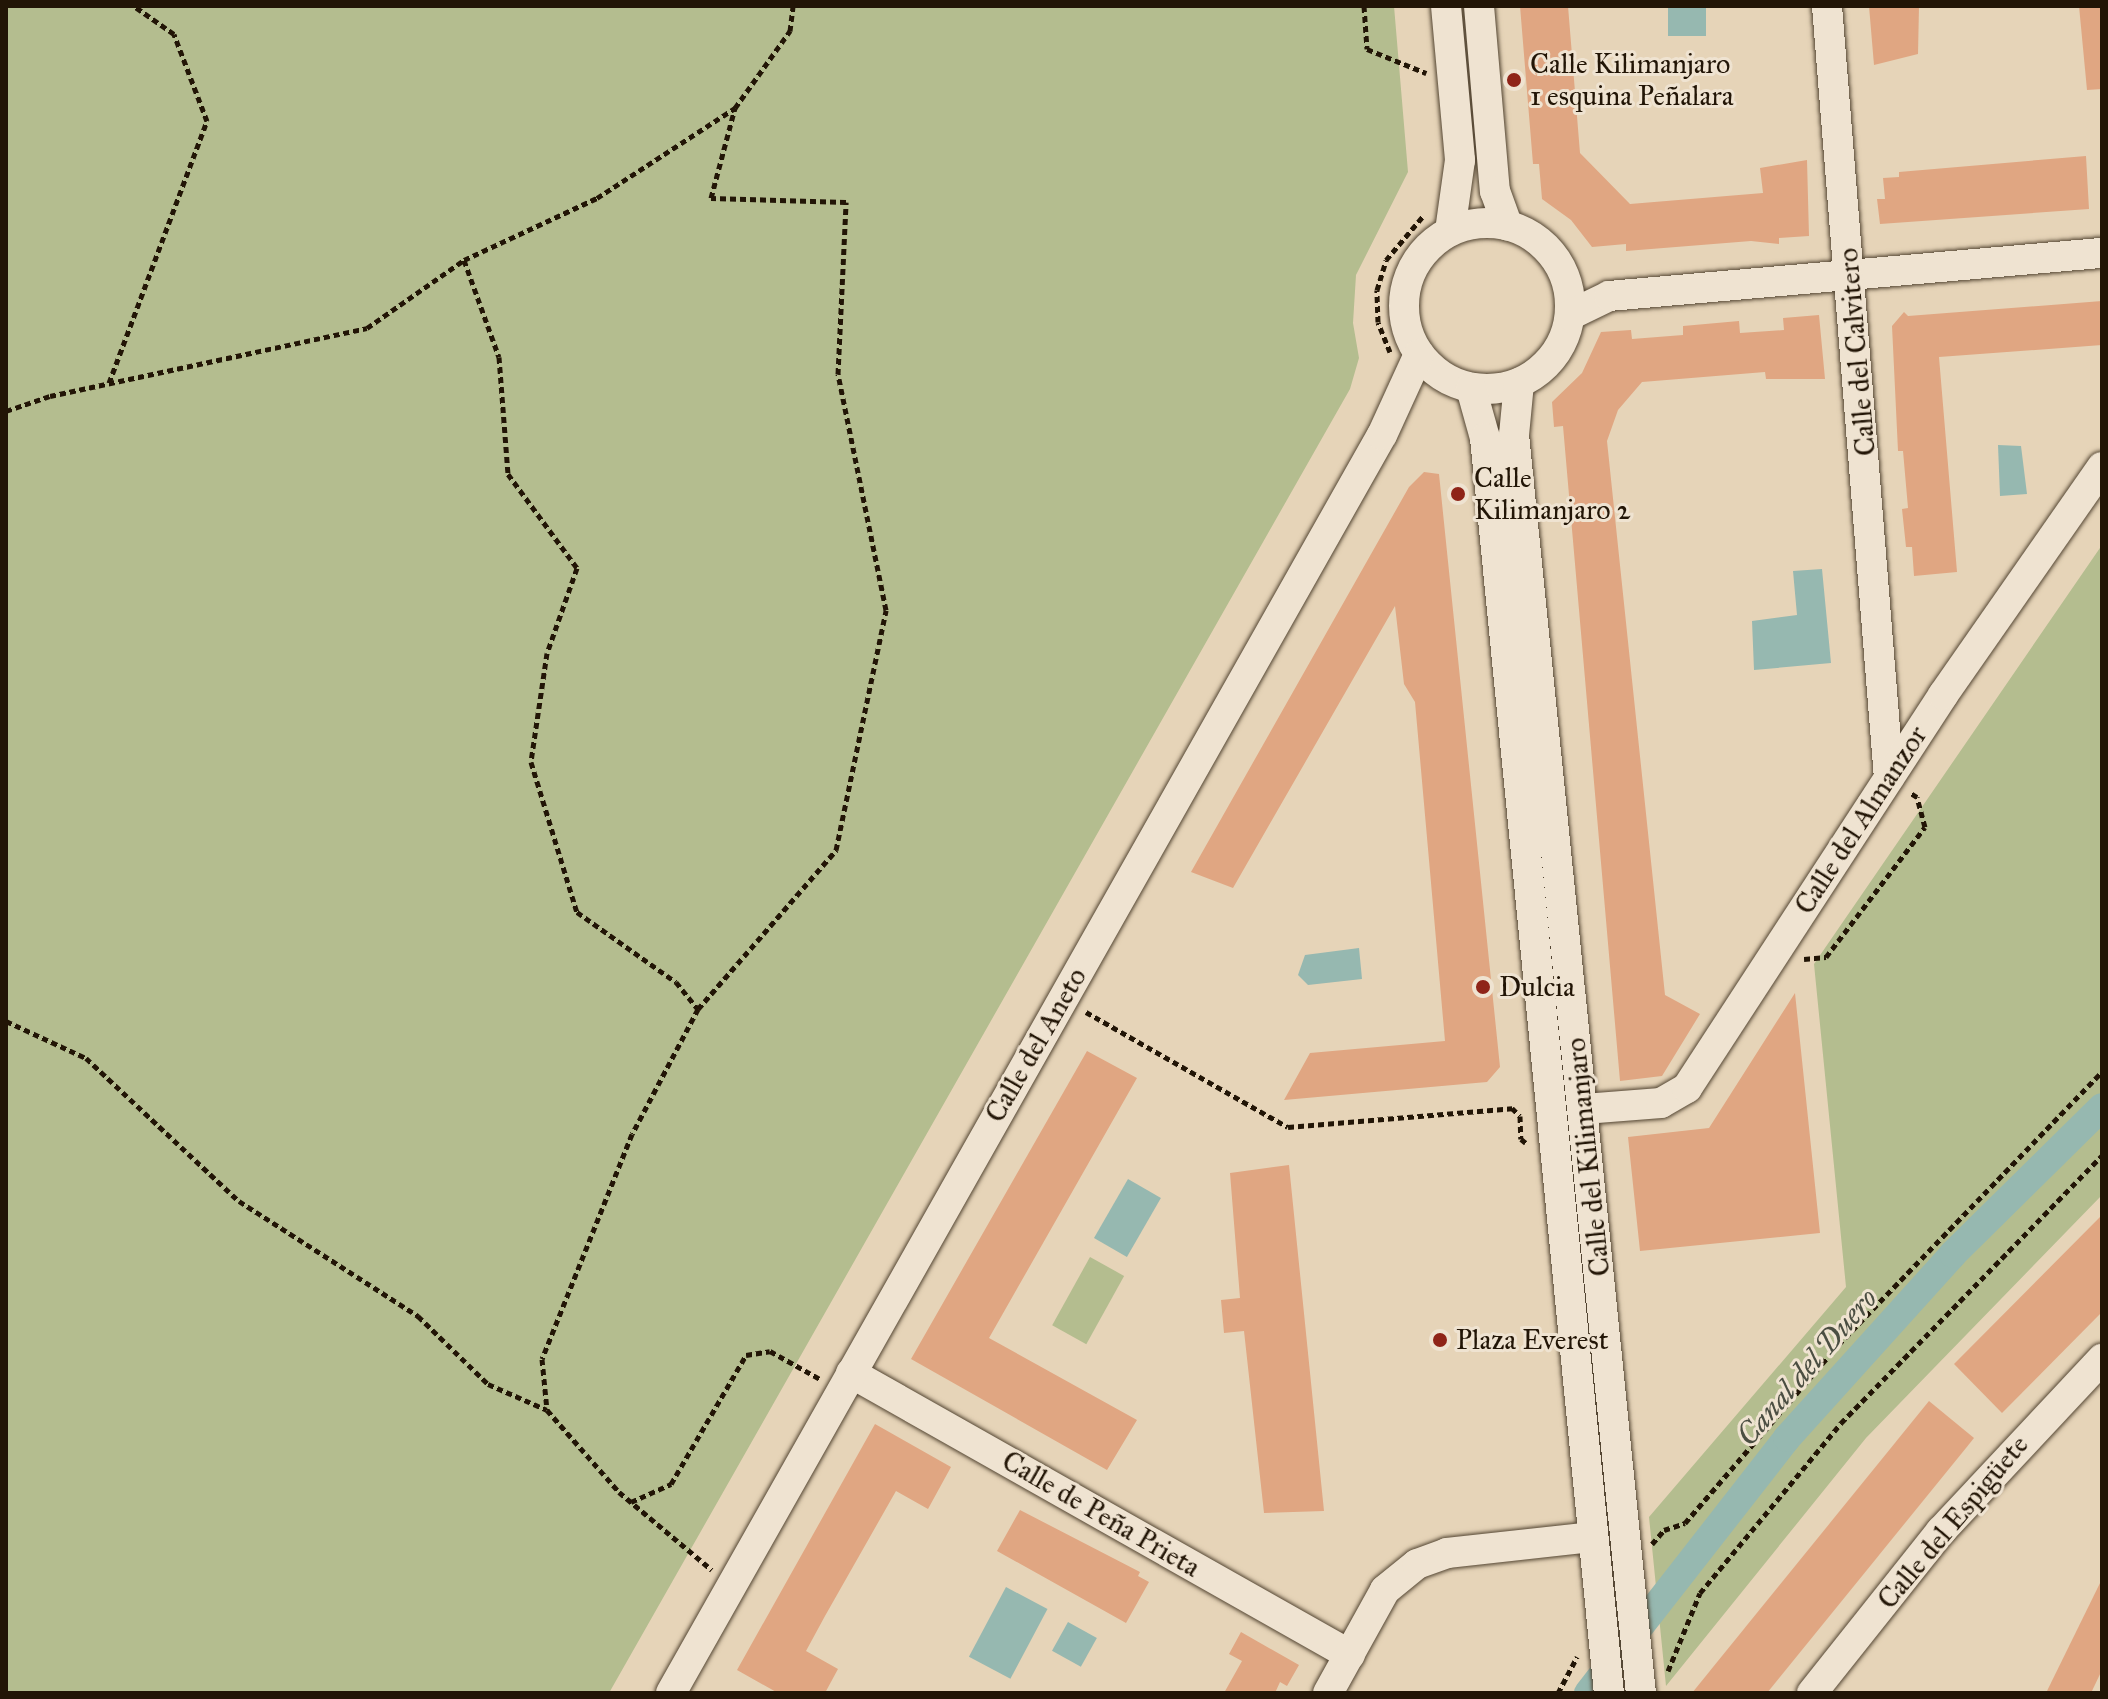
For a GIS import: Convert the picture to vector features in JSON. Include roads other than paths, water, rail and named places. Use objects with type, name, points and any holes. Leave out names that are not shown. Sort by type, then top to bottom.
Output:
[{"type":"street","points":[[1446,6],[1437,81],[1460,160],[1450,231]]},
{"type":"street","points":[[1479,6],[1495,191],[1508,226]]},
{"type":"street","name":"Calle del Calvitero","points":[[1827,6],[1889,778]]},
{"type":"street","points":[[1478,223],[1508,226],[1544,246],[1566,278],[1570,315],[1557,351],[1519,383],[1471,388],[1415,362],[1405,320],[1406,288],[1424,251],[1450,231],[1478,223]]},
{"type":"street","points":[[1570,315],[1609,296],[2102,253]]},
{"type":"street","points":[[1566,278],[1609,296]]},
{"type":"street","name":"Calle del Aneto","points":[[681,1690],[718,1575],[1403,398],[1415,362]]},
{"type":"street","name":"Calle del Kilimanjaro","points":[[1519,383],[1514,435],[1630,1577],[1651,1688]]},
{"type":"street","name":"Calle del Kilimanjaro","points":[[1471,388],[1485,438],[1560,1165],[1591,1537],[1591,1634],[1609,1693]]},
{"type":"street","name":"Calle del Almanzor","points":[[1584,1109],[1661,1103],[1687,1088],[1943,695],[2102,467]]},
{"type":"street","points":[[1883,697],[1914,704],[1943,695]]},
{"type":"street","name":"Calle del Espigüete","points":[[1812,1693],[1941,1531],[2102,1359]]},
{"type":"street","name":"Calle de Peña Prieta","points":[[831,1381],[1350,1655]]},
{"type":"street","points":[[1328,1693],[1385,1590],[1417,1564],[1447,1553],[1591,1537]]},
{"type":"water","points":[[1668,6],[1706,6],[1706,36],[1668,36]]},
{"type":"water","points":[[1998,445],[2021,446],[2027,494],[2000,496]]},
{"type":"water","points":[[1822,569],[1831,663],[1754,670],[1752,621],[1797,615],[1793,571]]},
{"type":"water","points":[[1359,948],[1362,979],[1308,985],[1298,975],[1305,955]]},
{"type":"water","points":[[1128,1179],[1161,1198],[1127,1257],[1094,1238]]},
{"type":"water","points":[[1006,1587],[1047,1609],[1010,1679],[969,1657]]},
{"type":"water","points":[[1068,1622],[1097,1638],[1081,1667],[1052,1651]]},
{"type":"waterway","name":"Canal del Duero","points":[[1588,1693],[1787,1438],[1953,1254],[2102,1107]]},
{"type":"place","name":"Calle Kilimanjaro 1 esquina Peñalara","points":[[1514,80]]},
{"type":"place","name":"Calle Kilimanjaro 2","points":[[1458,494]]},
{"type":"place","name":"Dulcia","points":[[1483,987]]},
{"type":"place","name":"Plaza Everest","points":[[1440,1340]]}]
